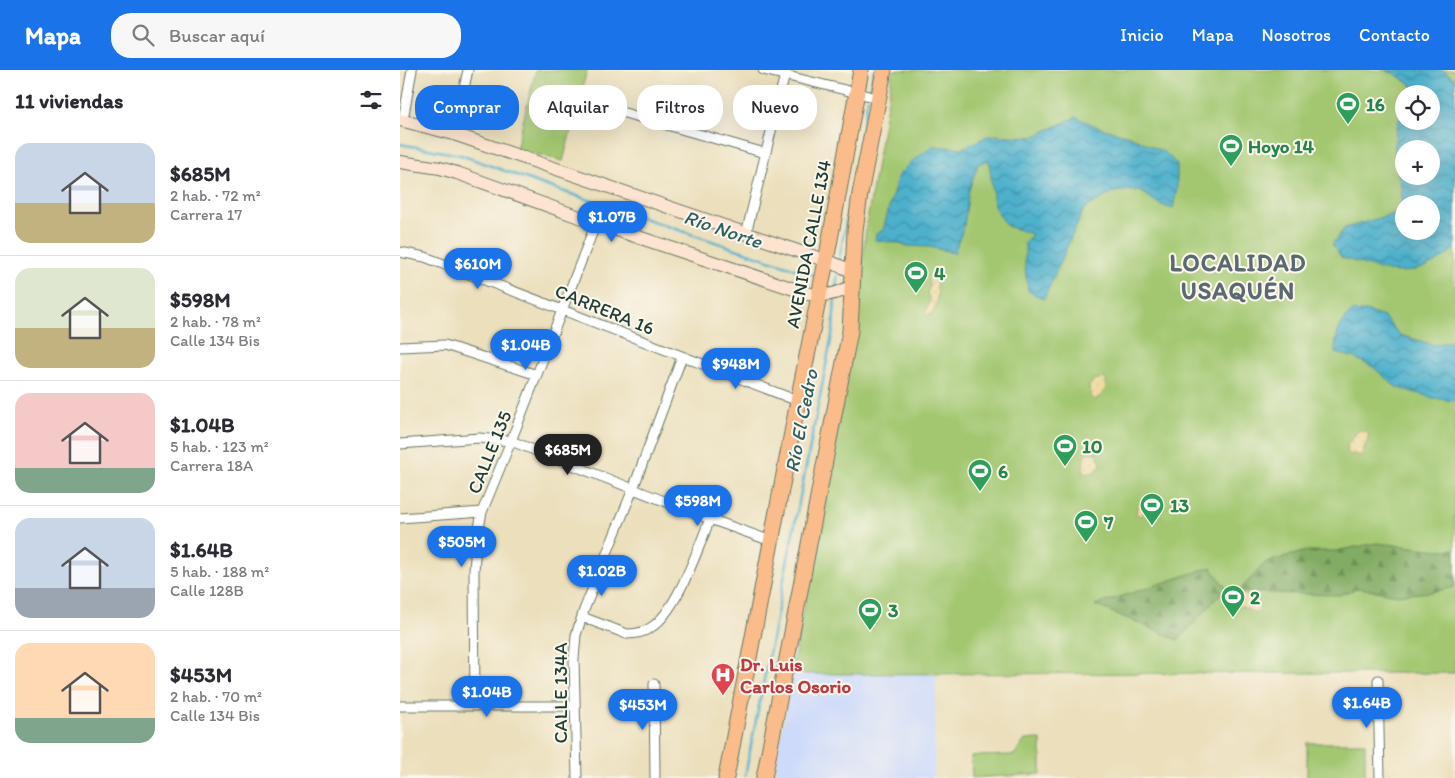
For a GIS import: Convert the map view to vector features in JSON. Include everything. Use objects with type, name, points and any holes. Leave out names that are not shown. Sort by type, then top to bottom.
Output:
[{"type":"main road","name":"AVENIDA CALLE 134","points":[[764,778],[850,331],[849,279],[860,194],[868,95],[861,70]]},
{"type":"main road","name":"AVENIDA CALLE 134","points":[[726,778],[798,401],[828,264],[868,95],[884,70]]},
{"type":"main road","points":[[400,162],[432,166],[457,173],[596,223],[809,294],[822,293],[849,279],[828,264],[746,234],[454,134],[402,120]]},
{"type":"street","points":[[402,120],[412,70]]},
{"type":"street","points":[[454,134],[468,70]]},
{"type":"street","points":[[763,70],[785,72],[868,95]]},
{"type":"street","points":[[746,234],[785,72]]},
{"type":"street","points":[[627,114],[766,153]]},
{"type":"street","name":"CALLE 135","points":[[475,706],[474,571],[476,544],[482,512],[512,441],[596,223]]},
{"type":"street","name":"CARRERA 16","points":[[400,252],[425,257],[798,401]]},
{"type":"street","points":[[400,347],[445,345],[537,375]]},
{"type":"street","name":"CALLE 134A","points":[[577,778],[574,659],[576,635],[682,357]]},
{"type":"street","points":[[400,444],[480,438],[512,441],[771,541]]},
{"type":"street","points":[[400,518],[482,512]]},
{"type":"street","points":[[582,617],[627,634],[634,634],[651,628],[675,601],[710,519]]},
{"type":"street","points":[[1378,680],[1380,778]]},
{"type":"street","points":[[654,684],[655,778]]},
{"type":"street","points":[[400,706],[575,706]]},
{"type":"shaded area","points":[[936,673],[934,778],[780,778],[778,776],[776,766],[791,674]]},
{"type":"green space","points":[[536,70],[587,70],[583,85],[532,85]]},
{"type":"green space","points":[[893,70],[1455,70],[1455,673],[791,674],[857,323],[866,227]]},
{"type":"green space","points":[[529,98],[529,130],[571,130],[563,161],[516,149]]},
{"type":"green space","points":[[1377,543],[1439,550],[1455,549],[1455,587],[1432,592],[1397,595],[1359,588],[1339,595],[1238,592],[1266,562],[1307,551],[1335,551]]},
{"type":"green space","points":[[1211,567],[1226,588],[1178,640],[1095,605]]},
{"type":"green space","points":[[1025,740],[1041,740],[1041,774],[972,778],[971,756],[1014,755]]},
{"type":"green space","points":[[1307,743],[1365,743],[1365,778],[1307,778]]},
{"type":"sand","points":[[931,274],[935,277],[938,296],[934,310],[931,314],[927,315],[925,313],[930,300],[927,293],[930,286],[928,279]]},
{"type":"sand","points":[[1105,378],[1106,385],[1104,390],[1095,400],[1090,396],[1089,386],[1093,380]]},
{"type":"sand","points":[[1361,430],[1369,435],[1362,456],[1350,455],[1347,445],[1358,431]]},
{"type":"sand","points":[[1094,452],[1098,454],[1101,464],[1094,472],[1083,473],[1084,456],[1086,453]]},
{"type":"sand","points":[[1149,498],[1159,500],[1159,508],[1147,508],[1141,516],[1136,514],[1137,505]]},
{"type":"sand","points":[[1244,594],[1258,602],[1260,609],[1257,613],[1241,606],[1231,607],[1227,604],[1228,598]]},
{"type":"water","points":[[1384,70],[1443,70],[1455,79],[1455,248],[1429,266],[1400,272],[1379,269],[1342,258],[1332,244],[1345,228],[1395,213],[1395,240],[1440,240],[1440,195],[1402,195],[1400,185],[1440,185],[1440,140],[1395,140],[1396,130],[1440,130],[1440,85],[1412,85],[1395,74]]},
{"type":"water","points":[[1075,117],[1104,129],[1130,136],[1166,153],[1177,165],[1177,188],[1173,209],[1159,204],[1139,190],[1113,192],[1084,209],[1044,299],[1028,291],[1025,268],[1025,243],[1032,234],[1007,226],[994,206],[989,160],[978,164],[969,190],[964,226],[954,253],[930,247],[907,246],[875,240],[876,234],[883,230],[898,175],[910,163],[933,146],[963,148],[990,135],[1033,137]]},
{"type":"water","points":[[1366,311],[1384,317],[1400,335],[1434,345],[1455,340],[1455,401],[1433,398],[1396,387],[1373,367],[1352,357],[1335,353],[1340,326],[1351,312]]},
{"type":"waterway","name":"Río El Cedro","points":[[869,93],[874,70]]},
{"type":"waterway","name":"Río El Cedro","points":[[839,260],[868,98]]},
{"type":"waterway","name":"Río Norte","points":[[400,144],[461,155],[541,184],[817,276]]},
{"type":"waterway","name":"Río El Cedro","points":[[836,288],[838,271]]},
{"type":"waterway","name":"Río El Cedro","points":[[745,776],[833,330],[835,298]]},
{"type":"place","name":"16","points":[[1348,125]]},
{"type":"place","name":"Hoyo 14","points":[[1231,167]]},
{"type":"place","name":"4","points":[[916,294]]},
{"type":"place","name":"10","points":[[1065,467]]},
{"type":"place","name":"6","points":[[980,492]]},
{"type":"place","name":"13","points":[[1152,526]]},
{"type":"place","name":"7","points":[[1086,543]]},
{"type":"place","name":"2","points":[[1233,618]]},
{"type":"place","name":"3","points":[[870,631]]},
{"type":"place","name":"Dr. Luis Carlos Osorio","points":[[723,696]]},
{"type":"district","name":"LOCALIDAD USAQUÉN","points":[[1238,277]]}]
